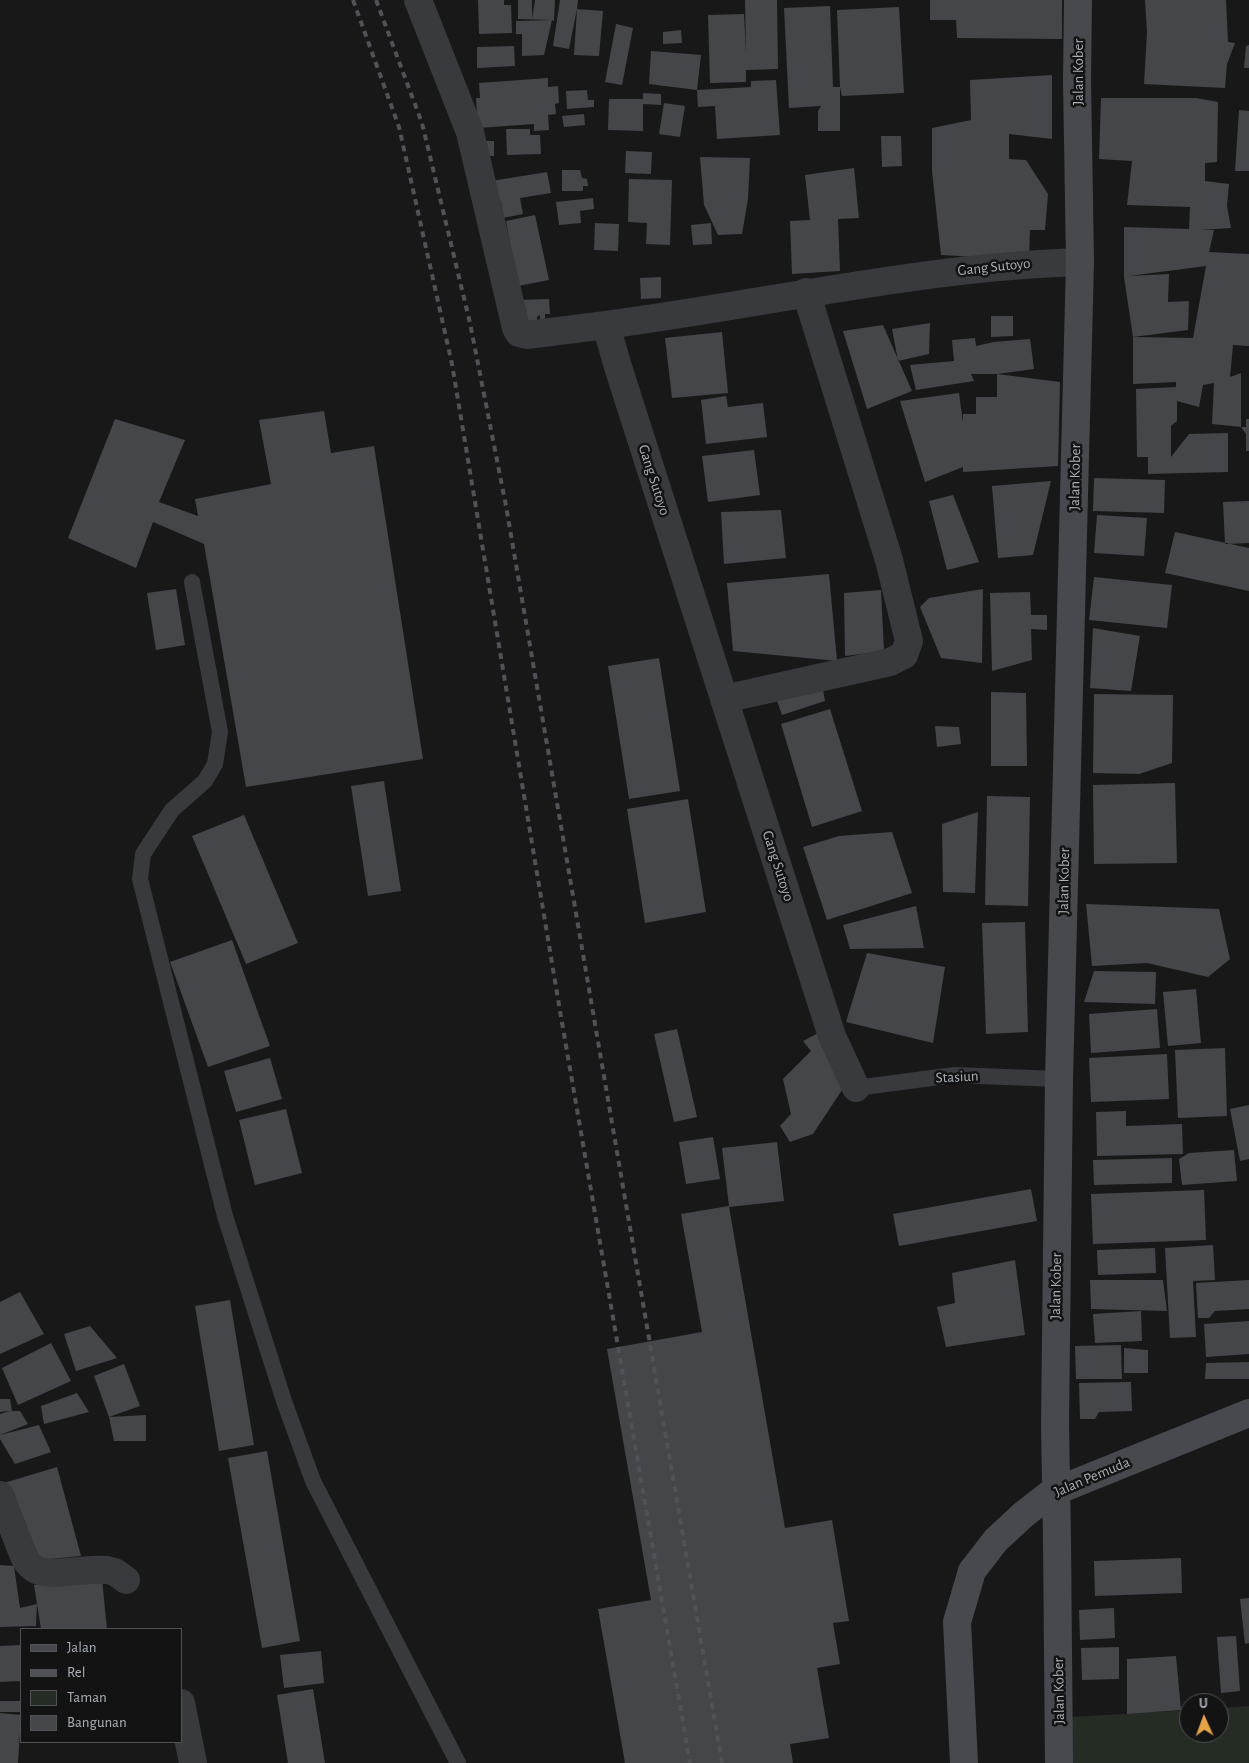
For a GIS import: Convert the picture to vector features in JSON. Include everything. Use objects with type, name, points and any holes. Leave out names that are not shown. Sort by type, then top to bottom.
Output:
[{"type":"street","points":[[418,0],[470,132],[516,328],[520,333],[527,335],[606,325]]},
{"type":"street","name":"Jalan Kober","points":[[1060,1763],[1055,1424],[1059,1079],[1080,262],[1077,80],[1078,0]]},
{"type":"street","name":"Gang Sutoyo","points":[[856,1088],[832,1036],[606,325],[922,275],[1036,263],[1080,262]]},
{"type":"street","points":[[724,699],[890,662],[904,655],[909,641],[889,560],[806,292]]},
{"type":"street","name":"Jalan Pemuda","points":[[964,1763],[957,1622],[972,1571],[996,1540],[1051,1493],[1249,1413]]},
{"type":"street","points":[[0,1495],[25,1559],[33,1568],[44,1572],[107,1570],[126,1580]]},
{"type":"street","points":[[182,1708],[193,1763]]},
{"type":"lane","points":[[192,582],[220,732],[215,764],[205,781],[172,810],[143,854],[140,879],[225,1216],[284,1401],[313,1481],[458,1763]]},
{"type":"lane","name":"Stasiun","points":[[856,1088],[954,1075],[1059,1079]]},
{"type":"green space","points":[[1249,1706],[1249,1763],[1071,1763],[1070,1717],[1179,1711],[1179,1743],[1229,1743],[1229,1707]]},
{"type":"building","points":[[478,0],[504,0],[504,5],[511,5],[512,33],[479,34]]},
{"type":"building","points":[[518,0],[532,0],[532,19],[535,0],[555,0],[554,21],[518,19]]},
{"type":"building","points":[[560,0],[578,0],[569,49],[553,46]]},
{"type":"building","points":[[745,0],[777,0],[778,69],[746,70],[746,82],[710,83],[708,15],[744,14],[746,54]]},
{"type":"building","points":[[930,0],[1062,0],[1062,39],[957,38],[956,20],[930,20]]},
{"type":"building","points":[[1145,0],[1226,0],[1228,42],[1235,43],[1227,64],[1225,88],[1144,84],[1147,33]]},
{"type":"building","points":[[830,6],[833,87],[840,87],[840,131],[818,131],[818,111],[821,106],[789,108],[784,8]]},
{"type":"building","points":[[899,7],[904,93],[842,96],[837,10]]},
{"type":"building","points":[[577,9],[603,11],[599,56],[574,55]]},
{"type":"building","points":[[552,20],[544,55],[522,56],[522,34],[516,34],[516,21]]},
{"type":"building","points":[[616,24],[633,28],[622,85],[605,82]]},
{"type":"building","points":[[681,30],[682,43],[663,44],[663,32]]},
{"type":"building","points":[[1249,45],[1249,68],[1244,68],[1246,46]]},
{"type":"building","points":[[514,46],[515,66],[477,68],[477,47]]},
{"type":"building","points":[[651,51],[701,55],[697,90],[649,84]]},
{"type":"building","points":[[1052,75],[1052,139],[1009,134],[1009,159],[1026,160],[1048,194],[1045,230],[1030,230],[1029,260],[941,255],[932,171],[932,128],[971,120],[970,80]]},
{"type":"building","points":[[548,78],[548,87],[558,86],[559,103],[555,104],[556,114],[548,115],[549,130],[534,131],[534,124],[478,128],[476,98],[480,98],[479,83]]},
{"type":"building","points":[[776,80],[780,135],[717,139],[715,106],[698,107],[697,90],[751,87],[751,81]]},
{"type":"building","points":[[587,90],[588,100],[594,100],[594,107],[567,109],[566,91]]},
{"type":"building","points":[[643,93],[661,94],[661,105],[643,104],[643,131],[608,130],[609,99],[643,99]]},
{"type":"building","points":[[1101,98],[1196,98],[1218,102],[1217,162],[1205,163],[1205,181],[1229,184],[1227,206],[1231,228],[1200,230],[1214,230],[1209,252],[1249,254],[1249,346],[1233,345],[1230,377],[1241,373],[1241,427],[1212,424],[1214,383],[1203,385],[1199,407],[1177,401],[1177,421],[1171,426],[1171,457],[1189,434],[1228,433],[1228,472],[1148,474],[1148,457],[1137,457],[1136,389],[1176,387],[1176,382],[1133,384],[1133,337],[1124,277],[1124,227],[1189,229],[1190,207],[1127,205],[1132,161],[1099,159]],"holes":[[[1206,266],[1193,338],[1133,337],[1188,330],[1189,301],[1168,302],[1169,274],[1129,276]]]},
{"type":"building","points":[[664,103],[685,106],[680,137],[659,134]]},
{"type":"building","points":[[1239,110],[1249,111],[1249,171],[1235,171]]},
{"type":"building","points":[[584,114],[585,125],[564,127],[562,116]]},
{"type":"building","points":[[506,129],[530,129],[530,135],[540,135],[541,154],[507,155]]},
{"type":"building","points":[[881,136],[901,136],[902,166],[882,167]]},
{"type":"building","points":[[485,141],[494,141],[494,156],[485,156]]},
{"type":"building","points":[[626,151],[652,152],[651,174],[625,173]]},
{"type":"building","points":[[700,157],[750,158],[748,199],[742,234],[718,235],[704,205]]},
{"type":"building","points":[[854,168],[859,218],[838,219],[840,271],[792,274],[790,221],[810,220],[805,175]]},
{"type":"building","points":[[562,170],[580,170],[582,178],[587,179],[588,186],[583,186],[583,191],[562,191]]},
{"type":"building","points":[[547,172],[551,193],[520,198],[523,214],[503,218],[501,201],[489,203],[485,182]]},
{"type":"building","points":[[629,179],[672,180],[670,245],[646,244],[647,223],[628,222]]},
{"type":"building","points":[[593,198],[594,209],[580,211],[581,223],[559,225],[556,202]]},
{"type":"building","points":[[535,215],[549,280],[518,286],[506,221]]},
{"type":"building","points":[[595,223],[619,224],[618,251],[594,250]]},
{"type":"building","points":[[711,223],[712,244],[693,245],[691,225]]},
{"type":"building","points":[[661,277],[661,298],[641,299],[640,278]]},
{"type":"building","points":[[549,299],[550,314],[545,314],[545,320],[540,320],[540,315],[537,317],[537,323],[518,319],[518,300]]},
{"type":"building","points":[[991,316],[1013,316],[1013,336],[991,337]]},
{"type":"building","points":[[930,323],[929,354],[898,361],[892,329]]},
{"type":"building","points":[[883,325],[912,391],[867,409],[843,331]]},
{"type":"building","points":[[722,332],[728,393],[672,398],[665,338]]},
{"type":"building","points":[[975,338],[976,346],[994,342],[1030,339],[1034,369],[997,374],[971,374],[974,381],[916,390],[910,365],[954,361],[952,340]]},
{"type":"building","points":[[997,374],[1060,382],[1058,466],[963,472],[963,467],[925,482],[900,401],[959,393],[963,423],[963,414],[976,414],[976,397],[997,397]]},
{"type":"building","points":[[726,396],[728,407],[763,403],[767,437],[706,444],[701,400]]},
{"type":"building","points":[[324,411],[331,453],[374,446],[423,759],[246,787],[204,544],[153,522],[136,568],[68,538],[115,419],[185,440],[159,502],[198,516],[195,499],[271,484],[259,420]]},
{"type":"building","points":[[1246,419],[1249,419],[1249,451],[1246,451],[1246,434],[1241,427],[1246,427]]},
{"type":"building","points":[[754,450],[760,495],[708,502],[702,456]]},
{"type":"building","points":[[1094,478],[1165,480],[1164,513],[1093,511]]},
{"type":"building","points":[[1051,481],[1033,555],[998,558],[992,486]]},
{"type":"building","points":[[953,495],[979,562],[947,570],[929,501]]},
{"type":"building","points":[[1249,501],[1249,543],[1225,544],[1223,502]]},
{"type":"building","points":[[781,510],[786,558],[724,564],[721,512]]},
{"type":"building","points":[[1097,515],[1147,518],[1144,556],[1094,553]]},
{"type":"building","points":[[1175,532],[1249,548],[1249,591],[1165,573]]},
{"type":"building","points":[[829,574],[837,661],[733,651],[727,583]]},
{"type":"building","points":[[1094,577],[1172,585],[1167,628],[1089,620]]},
{"type":"building","points":[[176,589],[185,645],[156,650],[147,593]]},
{"type":"building","points":[[983,589],[982,663],[941,658],[920,607],[929,598]]},
{"type":"building","points":[[881,590],[884,651],[845,656],[844,593]]},
{"type":"building","points":[[1030,592],[1031,615],[1047,615],[1047,630],[1031,629],[1032,660],[992,671],[990,593]]},
{"type":"building","points":[[1093,628],[1140,636],[1131,691],[1090,688]]},
{"type":"building","points":[[659,658],[680,791],[629,799],[608,666]]},
{"type":"building","points":[[822,684],[825,701],[782,715],[774,692]]},
{"type":"building","points":[[991,692],[1026,693],[1027,766],[991,766]]},
{"type":"building","points":[[1094,694],[1173,695],[1172,763],[1139,774],[1093,773]]},
{"type":"building","points":[[830,709],[862,811],[812,827],[781,724]]},
{"type":"building","points":[[935,726],[959,727],[961,744],[937,747]]},
{"type":"building","points":[[384,781],[401,891],[368,896],[351,786]]},
{"type":"building","points":[[1175,783],[1177,863],[1094,864],[1093,785]]},
{"type":"building","points":[[987,796],[1030,797],[1028,906],[985,905]]},
{"type":"building","points":[[688,799],[706,912],[645,923],[627,809]]},
{"type":"building","points":[[978,812],[975,893],[943,892],[942,824]]},
{"type":"building","points":[[244,815],[298,943],[246,964],[192,836]]},
{"type":"building","points":[[892,832],[912,893],[827,920],[803,847],[839,836]]},
{"type":"building","points":[[1086,904],[1219,909],[1230,959],[1208,977],[1147,963],[1092,966]]},
{"type":"building","points":[[916,906],[924,948],[850,949],[843,925]]},
{"type":"building","points":[[1025,922],[1028,1032],[986,1034],[982,923]]},
{"type":"building","points":[[232,940],[270,1046],[208,1067],[170,962]]},
{"type":"building","points":[[867,953],[945,967],[933,1043],[846,1022]]},
{"type":"building","points":[[1094,971],[1156,972],[1155,1004],[1084,1002]]},
{"type":"building","points":[[1196,989],[1201,1043],[1168,1046],[1163,992]]},
{"type":"building","points":[[1157,1009],[1160,1048],[1091,1053],[1089,1014]]},
{"type":"building","points":[[677,1029],[697,1117],[674,1122],[654,1034]]},
{"type":"building","points":[[824,1030],[842,1090],[813,1134],[790,1142],[780,1126],[791,1114],[783,1079],[811,1051],[803,1041]]},
{"type":"building","points":[[1225,1048],[1227,1116],[1178,1118],[1175,1050]]},
{"type":"building","points":[[1167,1054],[1169,1099],[1091,1102],[1089,1058]]},
{"type":"building","points":[[270,1058],[282,1099],[236,1112],[224,1071]]},
{"type":"building","points":[[1249,1105],[1249,1159],[1240,1161],[1230,1109]]},
{"type":"building","points":[[286,1109],[302,1173],[255,1185],[239,1120]]},
{"type":"building","points":[[1126,1111],[1126,1126],[1182,1124],[1183,1154],[1097,1156],[1096,1112]]},
{"type":"building","points":[[713,1137],[720,1179],[686,1184],[679,1142]]},
{"type":"building","points":[[777,1142],[784,1201],[729,1207],[785,1528],[832,1520],[849,1621],[833,1623],[840,1664],[817,1668],[829,1738],[790,1744],[793,1763],[625,1763],[598,1609],[651,1600],[607,1349],[702,1332],[681,1214],[729,1206],[722,1148]]},
{"type":"building","points":[[1234,1150],[1237,1181],[1182,1185],[1179,1159],[1189,1153]]},
{"type":"building","points":[[1172,1158],[1172,1183],[1094,1185],[1093,1160]]},
{"type":"building","points":[[1031,1189],[1037,1221],[899,1246],[893,1214]]},
{"type":"building","points":[[1204,1190],[1206,1240],[1093,1244],[1091,1194]]},
{"type":"building","points":[[1213,1245],[1215,1280],[1193,1281],[1196,1337],[1170,1338],[1165,1248]]},
{"type":"building","points":[[1155,1248],[1156,1273],[1098,1275],[1097,1250]]},
{"type":"building","points":[[1015,1260],[1025,1335],[946,1347],[937,1307],[955,1303],[952,1273]]},
{"type":"building","points":[[1090,1280],[1163,1280],[1167,1311],[1091,1309]]},
{"type":"building","points":[[1249,1280],[1249,1309],[1215,1311],[1209,1318],[1198,1318],[1196,1283]]},
{"type":"building","points":[[20,1292],[44,1334],[0,1354],[0,1302]]},
{"type":"building","points":[[230,1300],[254,1445],[219,1451],[195,1306]]},
{"type":"building","points":[[1141,1311],[1142,1341],[1095,1343],[1093,1314]]},
{"type":"building","points":[[1249,1321],[1249,1354],[1206,1357],[1204,1324]]},
{"type":"building","points":[[90,1326],[117,1358],[76,1371],[64,1334]]},
{"type":"building","points":[[51,1343],[71,1381],[18,1405],[2,1368]]},
{"type":"building","points":[[1121,1345],[1122,1379],[1076,1379],[1075,1346]]},
{"type":"building","points":[[1124,1348],[1148,1350],[1148,1373],[1124,1373]]},
{"type":"building","points":[[1249,1362],[1249,1379],[1205,1379],[1206,1363]]},
{"type":"building","points":[[124,1364],[140,1406],[109,1417],[94,1376]]},
{"type":"building","points":[[1131,1382],[1132,1411],[1099,1412],[1095,1419],[1080,1419],[1079,1383]]},
{"type":"building","points":[[77,1393],[89,1412],[44,1424],[41,1406]]},
{"type":"building","points":[[0,1399],[10,1399],[12,1411],[20,1411],[28,1424],[0,1435],[0,1414],[10,1411],[0,1412]]},
{"type":"building","points":[[146,1415],[146,1441],[114,1441],[109,1417]]},
{"type":"building","points":[[39,1425],[51,1452],[15,1464],[0,1439],[0,1435]]},
{"type":"building","points":[[267,1451],[300,1641],[262,1648],[228,1458]]},
{"type":"building","points":[[57,1467],[81,1556],[39,1560],[4,1483]]},
{"type":"building","points":[[1181,1558],[1182,1593],[1095,1596],[1094,1561]]},
{"type":"building","points":[[0,1565],[14,1566],[20,1608],[37,1604],[36,1626],[0,1627]]},
{"type":"building","points":[[102,1579],[107,1628],[41,1628],[34,1585]]},
{"type":"building","points":[[1249,1598],[1249,1643],[1245,1644],[1240,1599]]},
{"type":"building","points":[[1114,1608],[1115,1638],[1080,1640],[1079,1610]]},
{"type":"building","points":[[1236,1636],[1240,1691],[1221,1693],[1217,1637]]},
{"type":"building","points":[[20,1645],[20,1681],[0,1682],[0,1646]]},
{"type":"building","points":[[1119,1647],[1119,1679],[1082,1680],[1081,1648]]},
{"type":"building","points":[[321,1651],[324,1683],[284,1688],[280,1655]]},
{"type":"building","points":[[1176,1656],[1179,1710],[1127,1714],[1127,1659]]},
{"type":"building","points":[[313,1689],[325,1763],[288,1763],[277,1695]]},
{"type":"building","points":[[0,1701],[20,1701],[20,1712],[0,1712]]},
{"type":"building","points":[[0,1713],[20,1715],[18,1763],[0,1763]]},
{"type":"railway","points":[[353,0],[399,127],[452,364],[560,1011],[690,1763]]},
{"type":"railway","points":[[376,0],[422,123],[470,323],[506,506],[722,1763]]}]
